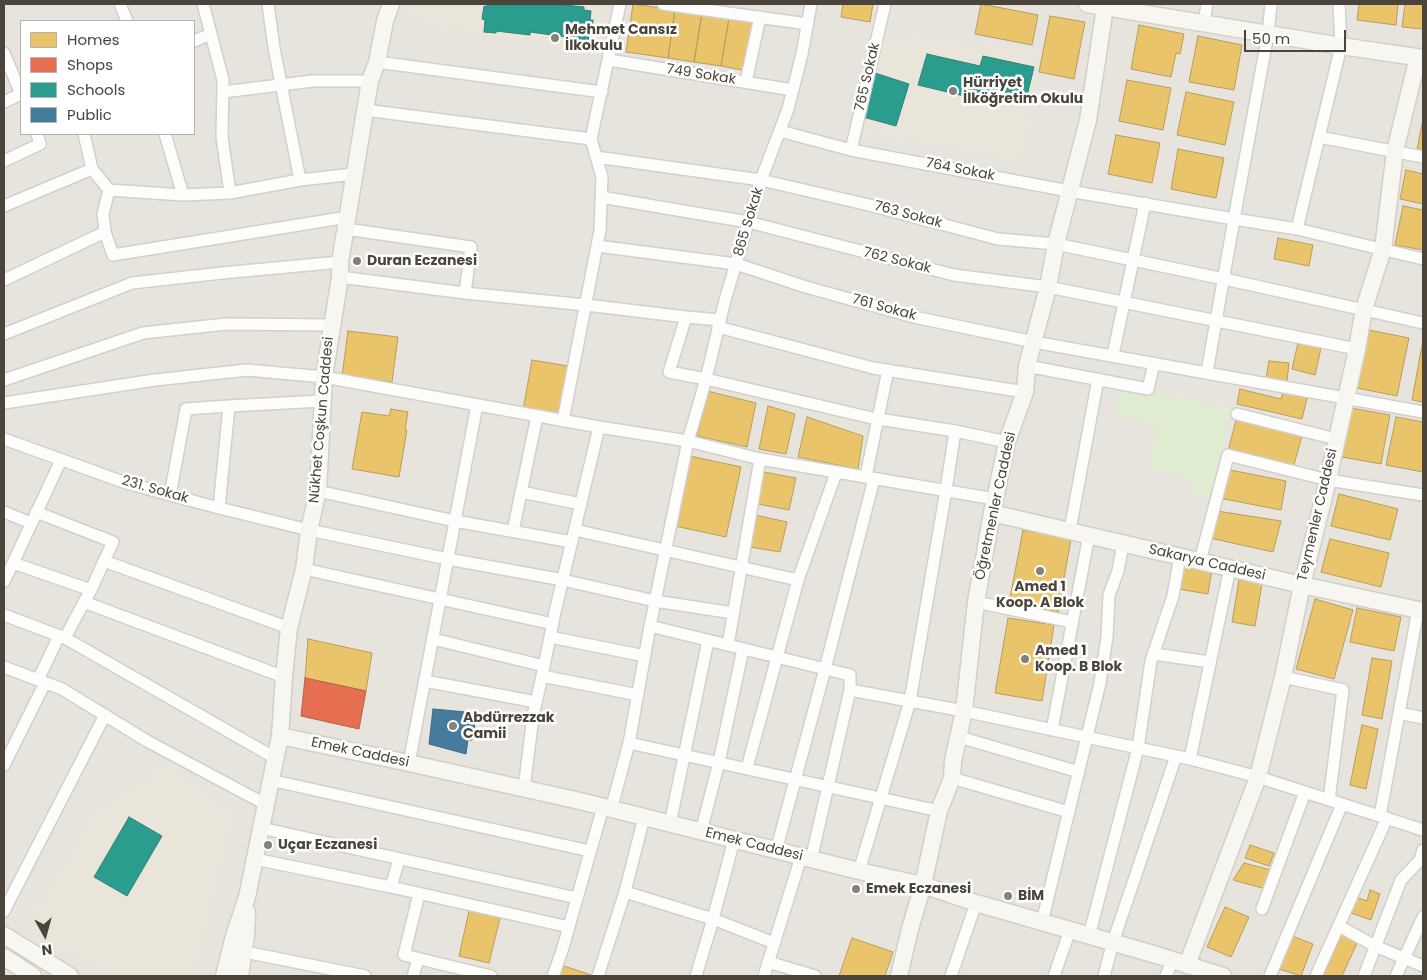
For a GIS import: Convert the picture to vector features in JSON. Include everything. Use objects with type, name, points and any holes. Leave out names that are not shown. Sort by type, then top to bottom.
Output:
[{"type":"street","points":[[120,4],[126,20]]},
{"type":"street","points":[[203,4],[223,80],[222,136],[230,193]]},
{"type":"street","points":[[268,4],[274,48],[300,180]]},
{"type":"street","name":"Nükhet Coşkun Caddesi","points":[[247,897],[280,736],[289,628],[304,569],[318,491],[324,377],[354,174],[370,81],[377,62],[385,21],[391,4]]},
{"type":"street","points":[[564,421],[600,230],[602,177],[591,139],[620,4]]},
{"type":"street","points":[[663,4],[808,24]]},
{"type":"street","name":"865 Sokak","points":[[553,976],[590,851],[607,808],[629,742],[650,626],[688,441],[748,222],[761,180],[788,108],[802,54],[811,4]]},
{"type":"street","name":"765 Sokak","points":[[851,150],[884,4]]},
{"type":"street","points":[[1087,4],[1105,7],[1136,8],[1204,23],[1341,46],[1421,57]]},
{"type":"street","points":[[1204,23],[1207,4]]},
{"type":"street","points":[[1206,372],[1268,34],[1271,4]]},
{"type":"street","points":[[1297,229],[1341,46],[1339,4]]},
{"type":"street","name":"Öğretmenler Caddesi","points":[[899,976],[923,885],[939,811],[952,778],[953,761],[964,711],[976,602],[993,506],[1007,442],[1025,392],[1027,366],[1048,287],[1069,190],[1088,120],[1105,7]]},
{"type":"street","points":[[746,82],[760,17]]},
{"type":"street","points":[[195,41],[211,34]]},
{"type":"street","points":[[4,53],[19,80]]},
{"type":"street","name":"Teymenler Caddesi","points":[[1180,962],[1258,777],[1328,480],[1364,310],[1383,249],[1395,151],[1421,57]]},
{"type":"street","name":"749 Sokak","points":[[609,60],[793,90]]},
{"type":"street","points":[[377,62],[602,92]]},
{"type":"street","points":[[223,92],[282,86],[313,80],[370,81]]},
{"type":"street","points":[[4,102],[20,94]]},
{"type":"street","points":[[365,110],[591,139]]},
{"type":"street","points":[[780,131],[851,150]]},
{"type":"street","points":[[4,161],[40,144],[37,135]]},
{"type":"street","points":[[84,135],[92,170],[109,190],[183,194],[230,193],[300,180],[354,174]]},
{"type":"street","points":[[165,135],[183,194]]},
{"type":"street","points":[[1319,137],[1423,157]]},
{"type":"street","name":"764 Sokak","points":[[851,150],[1297,229],[1423,259]]},
{"type":"street","name":"763 Sokak","points":[[596,156],[761,180],[868,205],[998,239],[1056,244],[1423,322]]},
{"type":"street","points":[[4,206],[92,170]]},
{"type":"street","points":[[109,190],[103,214],[105,232],[113,255],[347,223],[471,247],[465,293]]},
{"type":"street","name":"762 Sokak","points":[[601,197],[748,222],[954,275],[1048,287],[1357,349]]},
{"type":"street","points":[[1114,355],[1145,203]]},
{"type":"street","points":[[4,280],[105,232]]},
{"type":"street","name":"761 Sokak","points":[[597,246],[736,264],[806,287],[914,317],[1034,342],[1423,412]]},
{"type":"street","points":[[4,334],[132,283],[222,272],[340,269],[465,293],[686,317],[719,324],[873,368],[1025,392]]},
{"type":"street","points":[[686,317],[669,372],[878,419],[955,431],[1007,442]]},
{"type":"street","points":[[4,380],[144,333],[226,324],[332,325]]},
{"type":"street","points":[[1027,366],[1148,389],[1154,363]]},
{"type":"street","points":[[4,403],[155,380],[247,370],[324,377],[564,421],[688,441],[760,459],[836,473],[946,490],[993,506]]},
{"type":"street","points":[[776,851],[825,669],[870,478],[878,419],[888,370]]},
{"type":"street","points":[[1070,530],[1098,380]]},
{"type":"street","points":[[170,495],[186,410],[322,402]]},
{"type":"street","points":[[409,763],[477,405]]},
{"type":"street","points":[[219,508],[229,406]]},
{"type":"street","points":[[1236,414],[1336,439]]},
{"type":"street","points":[[513,530],[537,416]]},
{"type":"street","points":[[524,789],[536,702],[599,427]]},
{"type":"street","points":[[859,872],[910,701],[955,431]]},
{"type":"street","name":"231. Sokak","points":[[4,439],[126,483],[310,530],[448,559],[563,580],[655,601],[733,613]]},
{"type":"street","points":[[1200,561],[1228,455],[1328,480],[1423,495]]},
{"type":"street","points":[[728,646],[760,459]]},
{"type":"street","points":[[4,581],[61,460]]},
{"type":"street","points":[[747,768],[798,580],[836,473]]},
{"type":"street","points":[[318,491],[455,521],[666,550],[798,580]]},
{"type":"street","points":[[521,492],[581,504]]},
{"type":"street","name":"Sakarya Caddesi","points":[[993,506],[1089,535],[1302,585],[1421,610]]},
{"type":"street","points":[[4,512],[34,517],[114,542],[91,590],[62,637],[4,765]]},
{"type":"street","points":[[1052,730],[1089,535]]},
{"type":"street","points":[[1042,922],[1101,674],[1107,637],[1109,596],[1118,572],[1123,543]]},
{"type":"street","points":[[1089,936],[1138,748],[1151,661],[1173,596],[1180,556]]},
{"type":"street","points":[[104,562],[289,628]]},
{"type":"street","points":[[12,563],[91,590]]},
{"type":"street","points":[[1190,759],[1230,568]]},
{"type":"street","points":[[304,569],[553,624]]},
{"type":"street","points":[[84,602],[284,677]]},
{"type":"street","points":[[976,602],[1072,622]]},
{"type":"street","points":[[1316,976],[1384,817],[1399,713],[1421,610]]},
{"type":"street","points":[[4,615],[62,637],[274,758]]},
{"type":"street","points":[[650,626],[850,675],[850,690],[829,786],[806,858],[774,943],[764,976]]},
{"type":"street","points":[[550,637],[645,656]]},
{"type":"street","points":[[433,639],[543,671],[638,695]]},
{"type":"street","points":[[670,824],[708,641]]},
{"type":"street","points":[[701,832],[719,762],[743,649]]},
{"type":"street","points":[[1154,654],[1210,662]]},
{"type":"street","points":[[4,668],[62,689],[147,741],[265,804]]},
{"type":"street","points":[[1283,677],[1343,690],[1329,800]]},
{"type":"street","points":[[425,681],[536,702]]},
{"type":"street","points":[[850,690],[964,711],[1190,759],[1258,777],[1423,830]]},
{"type":"street","points":[[1399,713],[1423,718]]},
{"type":"street","points":[[4,911],[105,715]]},
{"type":"street","name":"Emek Caddesi","points":[[280,736],[607,808],[859,872],[923,885],[976,903],[1223,976]]},
{"type":"street","points":[[959,736],[1078,772]]},
{"type":"street","points":[[629,742],[939,811]]},
{"type":"street","points":[[1104,976],[1113,942],[1176,756]]},
{"type":"street","points":[[952,778],[1069,812]]},
{"type":"street","points":[[270,780],[590,851]]},
{"type":"street","points":[[1262,909],[1305,792]]},
{"type":"street","points":[[1270,976],[1342,804]]},
{"type":"street","points":[[598,976],[625,892],[644,818]]},
{"type":"street","points":[[261,828],[577,898]]},
{"type":"street","points":[[696,976],[734,840]]},
{"type":"street","points":[[1364,976],[1401,880],[1420,860],[1423,850]]},
{"type":"street","points":[[255,859],[569,927]]},
{"type":"street","points":[[390,887],[399,859]]},
{"type":"street","points":[[625,892],[713,919],[774,943]]},
{"type":"street","points":[[419,894],[404,955],[491,976]]},
{"type":"street","points":[[240,976],[245,952],[247,897]]},
{"type":"street","points":[[224,976],[234,936],[247,897]]},
{"type":"street","points":[[951,976],[976,903]]},
{"type":"street","points":[[1396,976],[1423,917]]},
{"type":"street","points":[[1339,926],[1375,946],[1423,966]]},
{"type":"street","points":[[1054,976],[1070,930]]},
{"type":"street","points":[[4,935],[70,976]]},
{"type":"street","points":[[245,952],[365,976]]},
{"type":"street","points":[[4,957],[33,976]]},
{"type":"street","points":[[413,976],[418,959]]},
{"type":"street","points":[[768,962],[815,976]]},
{"type":"street","points":[[1166,976],[1180,962]]},
{"type":"shaded area","points":[[4,4],[1423,4],[1423,976],[4,976]]},
{"type":"shaded area","name":"Mehmet Cansız İlkokulu","points":[[408,4],[607,4],[600,56],[416,21],[407,10]]},
{"type":"shaded area","name":"Hürriyet İlköğretim Okulu","points":[[886,35],[1038,51],[1020,161],[865,131]]},
{"type":"shaded area","points":[[164,767],[233,817],[198,961],[188,976],[114,976],[25,928],[91,821]]},
{"type":"green space","points":[[1120,390],[1155,393],[1231,408],[1211,497],[1192,494],[1193,480],[1150,470],[1156,425],[1114,414]]},
{"type":"building: Homes","points":[[633,4],[675,10],[668,58],[626,52]]},
{"type":"building: Homes","points":[[843,4],[873,4],[870,22],[841,17]]},
{"type":"building: Homes","points":[[981,4],[1038,15],[1032,45],[975,34]]},
{"type":"building: Homes","points":[[1359,4],[1398,4],[1396,25],[1357,20]]},
{"type":"building: Homes","points":[[1405,4],[1423,4],[1423,29],[1402,27]]},
{"type":"building: Homes","points":[[675,10],[702,13],[694,62],[668,58]]},
{"type":"building: Homes","points":[[702,13],[729,18],[721,66],[694,62]]},
{"type":"building: Homes","points":[[1050,16],[1085,22],[1074,79],[1039,72]]},
{"type":"building: Homes","points":[[729,18],[755,22],[747,71],[721,66]]},
{"type":"building: Homes","points":[[1139,25],[1184,34],[1180,54],[1176,53],[1171,77],[1131,69]]},
{"type":"building: Homes","points":[[1198,36],[1242,45],[1234,90],[1189,82]]},
{"type":"building: Homes","points":[[1127,80],[1171,88],[1163,130],[1119,121]]},
{"type":"building: Homes","points":[[1186,92],[1234,102],[1225,145],[1177,135]]},
{"type":"building: Homes","points":[[1423,119],[1423,151],[1417,150]]},
{"type":"building: Homes","points":[[1116,135],[1160,143],[1152,183],[1108,174]]},
{"type":"building: Homes","points":[[1178,149],[1224,158],[1216,198],[1171,189]]},
{"type":"building: Homes","points":[[1406,170],[1423,174],[1423,204],[1400,199]]},
{"type":"building: Homes","points":[[1403,206],[1423,210],[1423,250],[1395,245]]},
{"type":"building: Homes","points":[[1278,238],[1313,245],[1309,266],[1274,259]]},
{"type":"building: Homes","points":[[1364,329],[1409,338],[1397,396],[1352,387]]},
{"type":"building: Homes","points":[[348,331],[398,337],[392,382],[342,376]]},
{"type":"building: Homes","points":[[1423,340],[1423,402],[1412,400]]},
{"type":"building: Homes","points":[[1298,343],[1321,348],[1315,375],[1292,369]]},
{"type":"building: Homes","points":[[532,360],[568,366],[559,416],[523,410]]},
{"type":"building: Homes","points":[[1269,361],[1289,363],[1287,381],[1266,378]]},
{"type":"building: Homes","points":[[1240,389],[1281,399],[1284,389],[1308,394],[1302,419],[1237,404]]},
{"type":"building: Homes","points":[[707,391],[756,403],[747,447],[697,436]]},
{"type":"building: Homes","points":[[768,406],[795,414],[786,454],[759,449]]},
{"type":"building: Homes","points":[[1351,408],[1390,415],[1381,464],[1342,457]]},
{"type":"building: Homes","points":[[391,409],[408,412],[399,477],[352,469],[362,412],[389,416]]},
{"type":"building: Homes","points":[[807,417],[863,436],[858,469],[798,457]]},
{"type":"building: Homes","points":[[1396,417],[1423,422],[1423,472],[1386,465]]},
{"type":"building: Homes","points":[[1236,420],[1302,436],[1293,468],[1228,451]]},
{"type":"building: Homes","points":[[690,456],[741,467],[726,537],[675,526]]},
{"type":"building: Homes","points":[[1225,469],[1286,481],[1281,510],[1219,498]]},
{"type":"building: Homes","points":[[764,472],[796,478],[789,510],[758,504]]},
{"type":"building: Homes","points":[[1339,494],[1398,509],[1390,540],[1331,526]]},
{"type":"building: Homes","points":[[1217,511],[1281,521],[1273,552],[1210,538]]},
{"type":"building: Homes","points":[[755,515],[787,522],[780,552],[750,547]]},
{"type":"building: Homes","name":"Amed 1 Koop. A Blok","points":[[1023,530],[1071,539],[1058,612],[1009,603]]},
{"type":"building: Homes","points":[[1330,539],[1389,553],[1381,587],[1321,572]]},
{"type":"building: Homes","points":[[1183,564],[1212,569],[1208,594],[1178,589]]},
{"type":"building: Homes","points":[[1239,580],[1262,584],[1255,626],[1232,622]]},
{"type":"building: Homes","points":[[1315,599],[1353,610],[1334,679],[1296,669]]},
{"type":"building: Homes","points":[[1357,608],[1401,617],[1394,651],[1350,642]]},
{"type":"building: Homes","name":"Amed 1 Koop. B Blok","points":[[1008,618],[1054,625],[1042,701],[995,693]]},
{"type":"building: Homes","points":[[308,639],[372,653],[366,691],[305,678]]},
{"type":"building: Homes","points":[[1372,658],[1392,661],[1382,719],[1362,715]]},
{"type":"building: Homes","points":[[1362,725],[1378,729],[1366,789],[1350,785]]},
{"type":"building: Homes","points":[[1250,845],[1274,853],[1269,866],[1245,858]]},
{"type":"building: Homes","points":[[1244,863],[1271,870],[1266,889],[1233,880]]},
{"type":"building: Homes","points":[[1370,890],[1380,894],[1371,920],[1351,913],[1356,897],[1367,901]]},
{"type":"building: Homes","points":[[1225,907],[1249,917],[1231,957],[1207,947]]},
{"type":"building: Homes","points":[[469,911],[500,918],[489,963],[459,956]]},
{"type":"building: Homes","points":[[1342,934],[1358,941],[1342,976],[1323,976]]},
{"type":"building: Homes","points":[[1292,936],[1313,944],[1301,976],[1279,969]]},
{"type":"building: Homes","points":[[852,938],[893,952],[885,976],[839,976]]},
{"type":"building: Homes","points":[[561,965],[594,976],[557,976]]},
{"type":"building: Shops","points":[[305,678],[366,691],[359,729],[301,716]]},
{"type":"building: Schools","points":[[487,4],[556,4],[584,7],[584,10],[591,11],[590,20],[593,20],[592,31],[589,31],[588,45],[579,44],[579,41],[567,40],[567,37],[530,32],[530,35],[496,31],[496,33],[484,32],[485,20],[482,19],[484,6],[486,7]]},
{"type":"building: Schools","points":[[927,54],[980,66],[983,56],[1034,67],[1025,104],[986,95],[985,101],[918,85]]},
{"type":"building: Schools","points":[[875,73],[909,84],[896,126],[863,117]]},
{"type":"building: Schools","points":[[129,817],[162,836],[127,896],[94,877]]},
{"type":"building: Public","name":"Abdürrezzak Camii","points":[[433,709],[477,713],[472,740],[468,740],[466,754],[429,744]]},
{"type":"place","name":"Mehmet Cansız İlkokulu","points":[[555,38]]},
{"type":"place","name":"Hürriyet İlköğretim Okulu","points":[[953,91]]},
{"type":"place","name":"Duran Eczanesi","points":[[357,261]]},
{"type":"place","name":"Amed 1 Koop. A Blok","points":[[1040,571]]},
{"type":"place","name":"Amed 1 Koop. B Blok","points":[[1025,659]]},
{"type":"place","name":"Abdürrezzak Camii","points":[[453,726]]},
{"type":"place","name":"Uçar Eczanesi","points":[[268,845]]},
{"type":"place","name":"Emek Eczanesi","points":[[856,889]]},
{"type":"place","name":"BİM","points":[[1008,896]]}]
